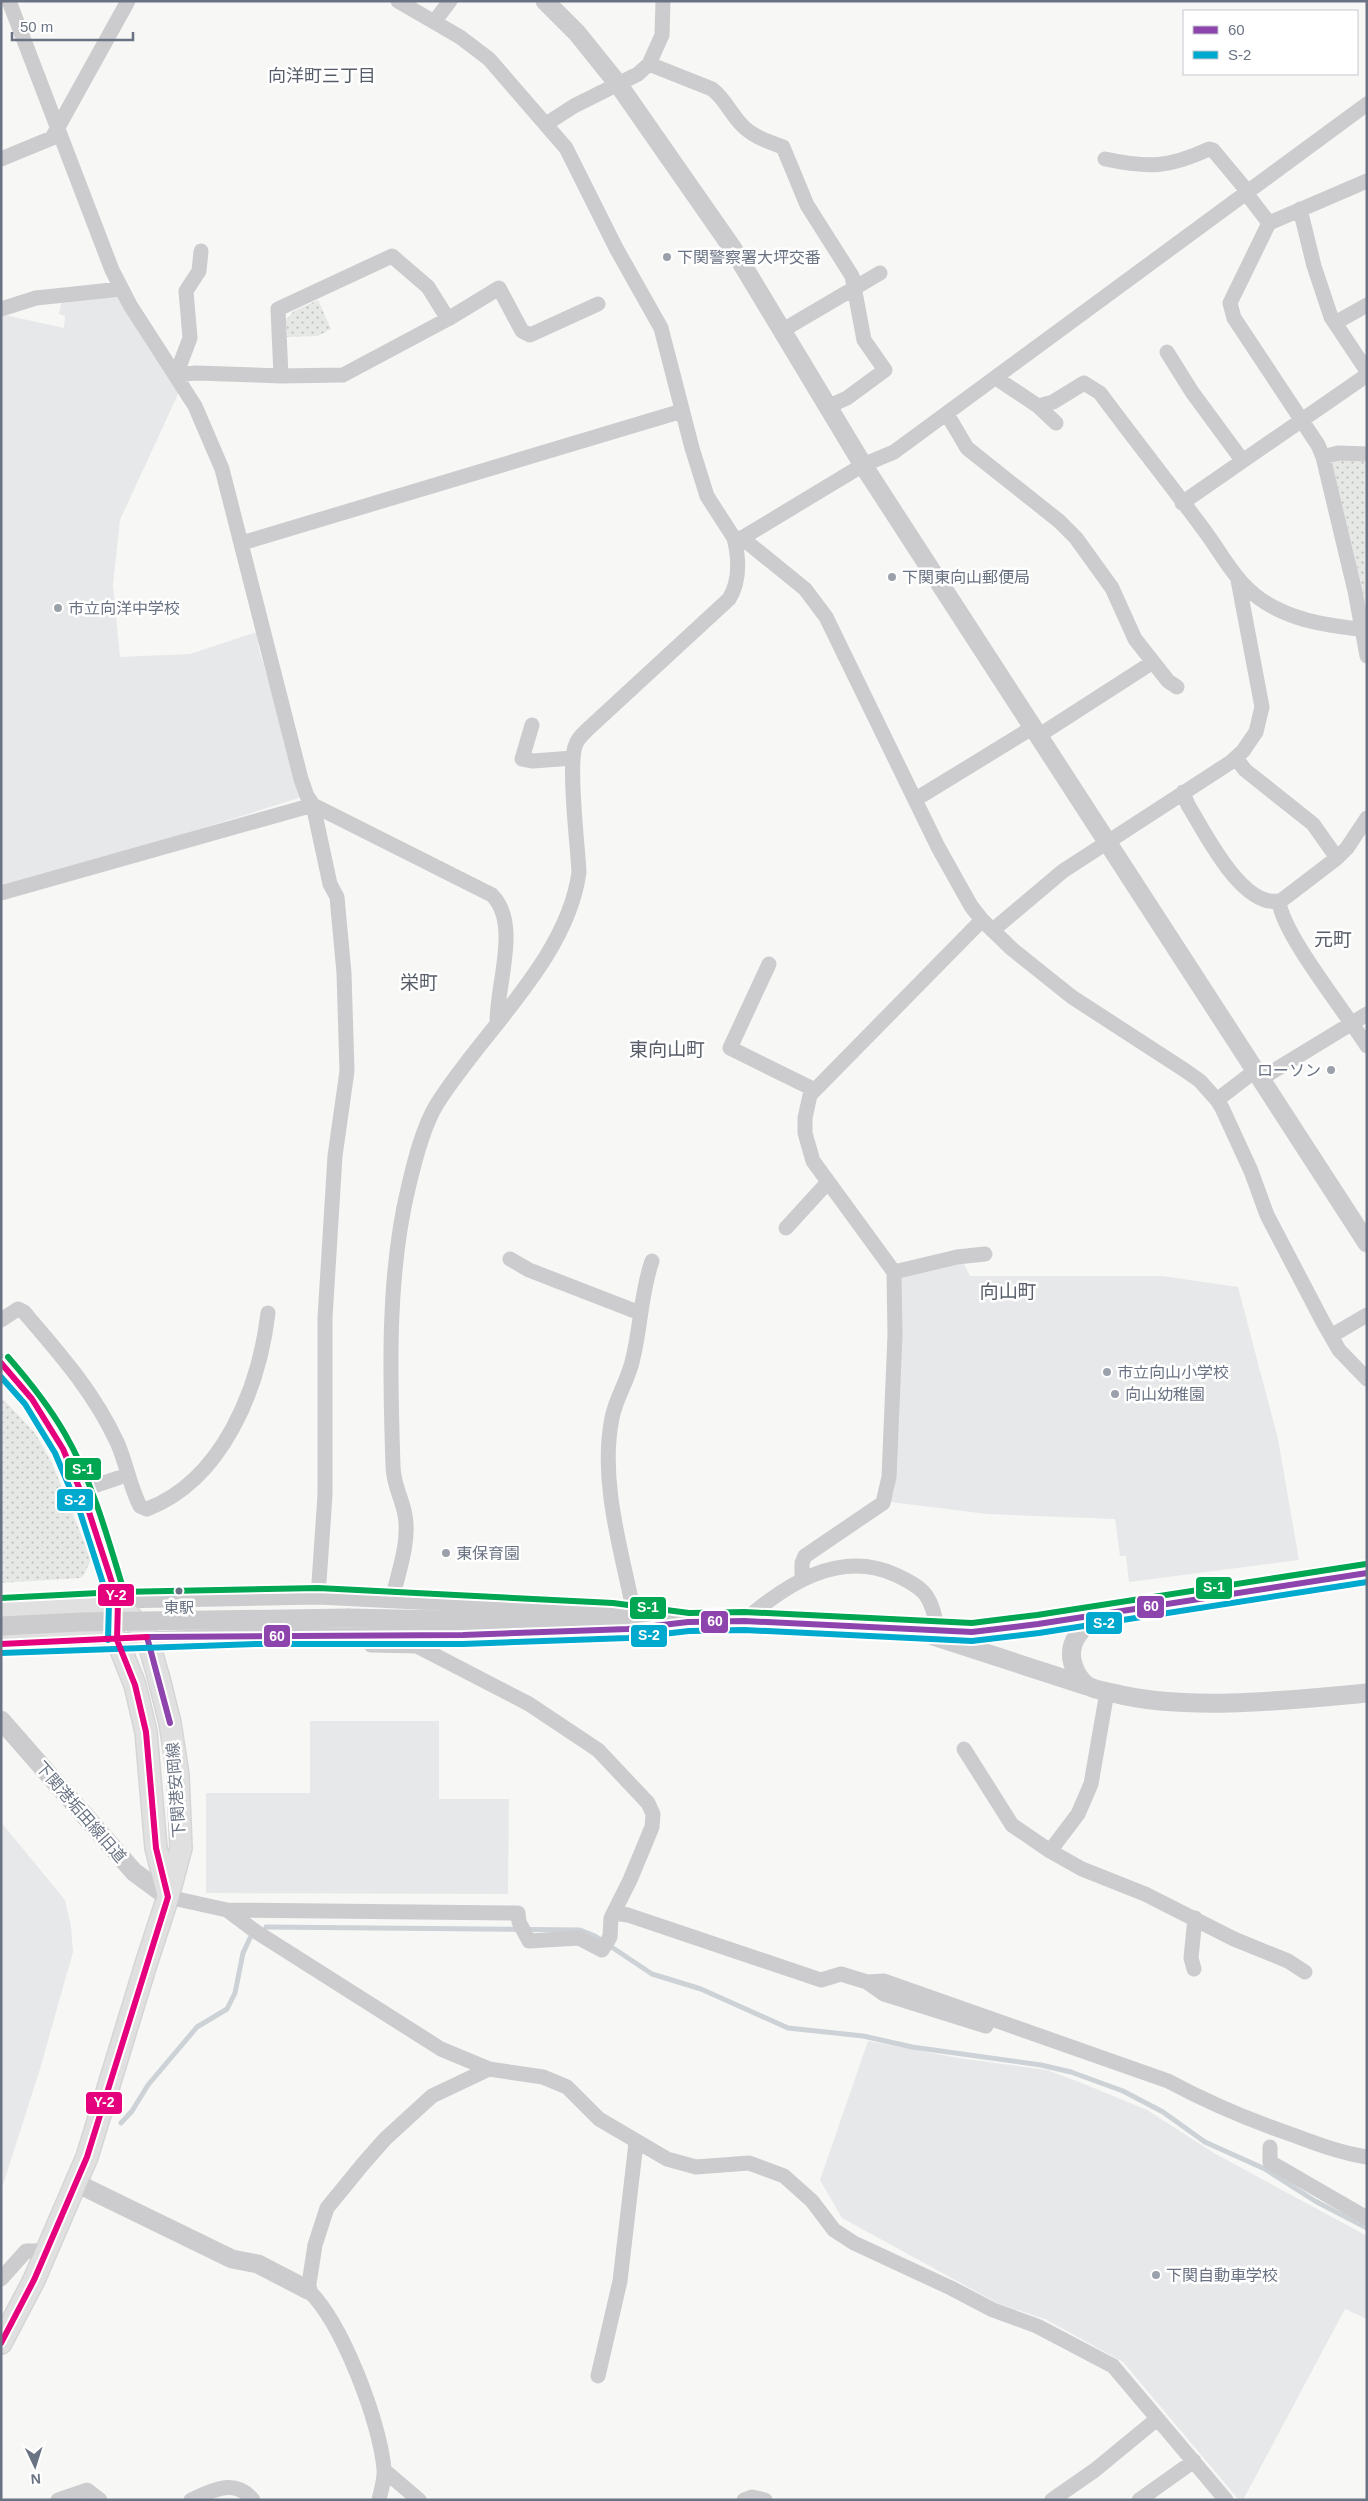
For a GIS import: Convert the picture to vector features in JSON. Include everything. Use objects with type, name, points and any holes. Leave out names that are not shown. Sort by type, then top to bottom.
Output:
[{"type":"main road","points":[[1,1607],[118,1601]]},
{"type":"main road","name":"下関港安岡線","points":[[1,2343],[47,2251],[87,2157],[146,1961],[168,1897],[181,1848],[178,1775],[170,1723],[147,1637],[118,1601]]},
{"type":"main road","points":[[1,1644],[117,1640]]},
{"type":"main road","name":"下関港安岡線","points":[[117,1640],[135,1685],[146,1732],[156,1848],[168,1897]]},
{"type":"street","points":[[9,1],[90,216],[121,289],[195,406],[214,446],[242,543],[263,636],[301,779],[307,796],[313,805],[330,884],[337,897],[344,973],[347,1071],[335,1156],[325,1318],[325,1486],[318,1597]]},
{"type":"street","points":[[1,159],[52,138],[91,64],[128,1]]},
{"type":"street","points":[[398,1],[460,37],[489,58],[566,148],[616,248],[661,328],[682,411],[708,496],[738,538],[805,589],[826,617],[952,876],[987,925],[1072,997],[1186,1071],[1200,1081],[1217,1100],[1251,1171],[1267,1215],[1338,1350],[1367,1379]]},
{"type":"street","points":[[434,22],[450,1]]},
{"type":"street","points":[[545,1],[577,33],[618,84],[733,249],[863,465],[1106,843],[1259,1074],[1367,1243]]},
{"type":"street","points":[[546,124],[638,74],[649,64],[662,35],[663,1]]},
{"type":"street","points":[[649,64],[712,89],[720,95],[740,123],[753,134],[784,147],[807,205],[852,276],[864,340],[885,370],[847,398],[827,407]]},
{"type":"street","points":[[738,538],[863,465],[894,452],[1367,104]]},
{"type":"street","points":[[1104,160],[1142,166],[1185,160],[1209,149],[1213,150],[1269,223]]},
{"type":"street","points":[[1367,181],[1269,223],[1230,304],[1234,318],[1300,418],[1323,457],[1356,591],[1367,656]]},
{"type":"street","points":[[1182,503],[1300,418],[1367,373],[1335,323],[1325,302],[1300,209]]},
{"type":"street","points":[[176,375],[190,338],[186,291],[199,271],[201,251]]},
{"type":"street","points":[[281,376],[278,310],[392,256],[428,287],[448,319]]},
{"type":"street","points":[[782,330],[880,273]]},
{"type":"street","points":[[176,375],[196,373],[281,376],[343,375],[448,319],[499,288],[522,331],[530,335],[598,304]]},
{"type":"street","points":[[1,309],[36,298],[121,289]]},
{"type":"street","points":[[1335,323],[1367,305]]},
{"type":"street","points":[[1167,352],[1192,392],[1242,460]]},
{"type":"street","points":[[996,378],[1038,406],[1056,424]]},
{"type":"street","points":[[1038,406],[1053,402],[1084,383],[1100,393],[1204,531],[1238,580],[1273,607],[1301,619],[1319,624],[1364,630]]},
{"type":"street","points":[[242,543],[682,411]]},
{"type":"street","points":[[946,414],[954,430],[967,448],[1059,521],[1076,538],[1112,588],[1135,639],[1168,681],[1177,687]]},
{"type":"street","points":[[1323,457],[1338,453],[1367,454]]},
{"type":"street","points":[[392,1600],[406,1532],[403,1505],[393,1476],[392,1420],[395,1285],[404,1210],[416,1159],[436,1105],[548,953],[567,914],[578,884],[580,872],[573,758],[576,743],[584,733],[729,600],[736,584],[738,572],[738,538]]},
{"type":"street","points":[[802,1579],[802,1563],[805,1556],[883,1503],[887,1491],[895,1335],[894,1272],[813,1162],[805,1134],[805,1118],[810,1095],[987,925],[1023,903],[1063,871],[1236,758],[1256,732],[1262,708],[1238,580]]},
{"type":"street","points":[[916,799],[1035,732],[1153,662]]},
{"type":"street","points":[[532,725],[522,759],[533,761],[573,758]]},
{"type":"street","points":[[1236,758],[1245,770],[1313,824],[1337,858]]},
{"type":"street","points":[[1183,792],[1188,805],[1234,877],[1260,898],[1272,902],[1279,901],[1320,873],[1337,858],[1347,848],[1367,818]]},
{"type":"street","points":[[1,893],[313,805],[492,895],[499,902],[506,915],[507,930],[496,1002],[497,1024]]},
{"type":"street","points":[[1279,901],[1280,913],[1301,949],[1367,1046]]},
{"type":"street","points":[[769,964],[730,1048],[815,1090]]},
{"type":"street","points":[[1217,1100],[1259,1074],[1367,1014]]},
{"type":"street","points":[[786,1228],[828,1182]]},
{"type":"street","points":[[894,1272],[957,1257],[985,1254]]},
{"type":"street","points":[[510,1259],[529,1270],[640,1314]]},
{"type":"street","points":[[629,1615],[631,1599],[611,1494],[609,1446],[614,1409],[633,1358],[645,1282],[652,1261]]},
{"type":"street","points":[[1,1320],[18,1309],[24,1312],[73,1369],[104,1415],[124,1476],[140,1506],[147,1509],[181,1490],[205,1469],[230,1432],[246,1397],[262,1346],[268,1313]]},
{"type":"street","points":[[1331,1336],[1367,1315]]},
{"type":"street","points":[[1,1363],[32,1399],[63,1449],[88,1509],[118,1601],[117,1640],[147,1637],[371,1634],[463,1635],[628,1629],[688,1622]]},
{"type":"street","points":[[70,1494],[124,1476]]},
{"type":"street","points":[[744,1621],[759,1608],[802,1579],[842,1566],[884,1570],[923,1590],[932,1602],[938,1630]]},
{"type":"street","points":[[1,1626],[80,1622],[348,1618],[744,1621],[972,1632],[1038,1624],[1367,1573]]},
{"type":"street","points":[[118,1601],[318,1597],[613,1612],[688,1622]]},
{"type":"street","points":[[1087,1686],[1075,1670],[1072,1648],[1082,1627],[1098,1614]]},
{"type":"street","points":[[908,1629],[1107,1692],[1144,1699],[1197,1702],[1367,1693]]},
{"type":"street","points":[[168,1897],[227,1910],[518,1913],[519,1922],[528,1939],[579,1938],[602,1950],[607,1943],[611,1918],[652,1828],[653,1814],[648,1803],[598,1750],[529,1704],[417,1646],[370,1645],[371,1634]]},
{"type":"street","points":[[1050,1851],[1078,1814],[1091,1784],[1107,1692]]},
{"type":"street","name":"下関港垢田線旧道","points":[[1,1720],[134,1872],[168,1897]]},
{"type":"street","points":[[964,1749],[1012,1825],[1050,1851],[1082,1869],[1145,1894],[1234,1939],[1288,1961],[1305,1972]]},
{"type":"street","points":[[227,1910],[255,1931],[441,2050],[489,2068],[543,2077],[567,2087],[599,2119],[636,2143],[666,2159],[696,2167],[749,2163],[784,2176],[812,2201],[834,2230],[854,2243],[951,2288],[993,2310],[1037,2326],[1113,2366],[1226,2500]]},
{"type":"street","points":[[614,1913],[628,1915],[821,1980],[841,1974],[867,1982],[884,1981],[1168,2081],[1212,2105],[1265,2125],[1338,2151],[1367,2157]]},
{"type":"street","points":[[1194,1918],[1192,1958],[1194,1969]]},
{"type":"street","points":[[308,2290],[315,2245],[328,2208],[363,2164],[385,2138],[432,2096],[489,2068]]},
{"type":"street","points":[[598,2376],[620,2282],[636,2143]]},
{"type":"street","points":[[1270,2147],[1270,2162],[1367,2218]]},
{"type":"street","points":[[76,2183],[232,2260],[258,2264],[308,2290],[326,2311],[350,2359],[368,2404],[385,2472],[379,2500]]},
{"type":"street","points":[[1,2279],[26,2251],[47,2251]]},
{"type":"street","points":[[1052,2500],[1095,2470],[1157,2419]]},
{"type":"street","points":[[1139,2500],[1194,2462]]},
{"type":"street","points":[[385,2472],[419,2500]]},
{"type":"street","points":[[191,2500],[217,2489],[229,2487],[240,2489],[253,2500]]},
{"type":"street","points":[[58,2500],[87,2490],[100,2500]]},
{"type":"street","points":[[744,2500],[752,2497],[765,2500]]},
{"type":"shaded area","name":"市立向洋中学校","points":[[118,297],[179,392],[120,520],[113,585],[120,657],[190,654],[257,632],[259,649],[298,782],[299,798],[168,839],[1,886],[1,316],[5,315],[64,328],[65,316],[59,314],[62,301]]},
{"type":"shaded area","points":[[318,300],[331,329],[318,336],[287,337],[286,320],[294,311]]},
{"type":"shaded area","points":[[1337,459],[1367,460],[1367,617],[1362,586],[1332,464]]},
{"type":"shaded area","points":[[963,1262],[970,1276],[1162,1276],[1238,1287],[1278,1439],[1299,1560],[1129,1582],[1126,1556],[1120,1556],[1115,1519],[987,1514],[890,1502],[894,1491],[900,1273]]},
{"type":"shaded area","points":[[1,1397],[35,1433],[52,1463],[91,1559],[84,1575],[80,1578],[1,1583]]},
{"type":"shaded area","points":[[310,1721],[439,1721],[439,1799],[509,1799],[508,1894],[206,1893],[206,1793],[310,1793]]},
{"type":"shaded area","points":[[1,1822],[65,1900],[71,1926],[73,1952],[40,2069],[1,2191]]},
{"type":"shaded area","name":"下関自動車学校","points":[[868,2041],[958,2058],[1047,2070],[1084,2084],[1147,2110],[1214,2153],[1367,2236],[1367,2319],[1345,2309],[1243,2500],[1239,2500],[1123,2362],[1045,2319],[999,2304],[842,2218],[820,2180]]},
{"type":"waterway","points":[[266,1927],[580,1930],[595,1936],[652,1974],[701,1989],[788,2028],[863,2036],[912,2047],[1041,2065],[1071,2072],[1123,2091],[1163,2112],[1205,2142],[1265,2169],[1315,2201],[1367,2228]]},
{"type":"waterway","points":[[121,2123],[132,2111],[148,2085],[197,2027],[227,2009],[235,1993],[243,1953],[250,1938]]},
{"type":"transit line","name":"S-1","points":[[8,1357],[59,1424],[75,1453],[93,1493],[126,1598]]},
{"type":"transit line","name":"Y-2","points":[[1,1363],[32,1399],[63,1449],[88,1509],[118,1601],[117,1640],[135,1685],[146,1732],[156,1848],[168,1897],[87,2157],[34,2280],[1,2343]]},
{"type":"transit line","name":"S-2","points":[[1,1377],[25,1404],[55,1453],[80,1512],[109,1602],[108,1640]]},
{"type":"transit line","name":"S-1","points":[[1,1598],[118,1592],[318,1588],[613,1603],[689,1613],[744,1612],[972,1623],[1037,1615],[1366,1564]]},
{"type":"transit line","name":"60","points":[[170,1723],[147,1637],[463,1635],[628,1629],[688,1622],[744,1621],[972,1632],[1038,1624],[1367,1573]]},
{"type":"transit line","name":"S-2","points":[[1,1653],[256,1644],[463,1644],[628,1638],[689,1631],[744,1630],[972,1641],[1039,1633],[1367,1582]]},
{"type":"transit line","name":"Y-2","points":[[1,1644],[147,1637]]},
{"type":"place","name":"下関警察署大坪交番","points":[[667,257]]},
{"type":"place","name":"下関東向山郵便局","points":[[892,577]]},
{"type":"place","name":"市立向洋中学校","points":[[58,608]]},
{"type":"place","name":"ローソン","points":[[1331,1070]]},
{"type":"place","name":"市立向山小学校","points":[[1107,1372]]},
{"type":"place","name":"向山幼稚園","points":[[1115,1394]]},
{"type":"place","name":"東保育園","points":[[446,1553]]},
{"type":"place","name":"東駅","points":[[179,1591]]},
{"type":"place","name":"下関自動車学校","points":[[1156,2275]]},
{"type":"district","name":"向洋町三丁目","points":[[322,76]]},
{"type":"district","name":"元町","points":[[1333,939]]},
{"type":"district","name":"栄町","points":[[419,982]]},
{"type":"district","name":"東向山町","points":[[667,1049]]},
{"type":"district","name":"向山町","points":[[1008,1291]]}]
